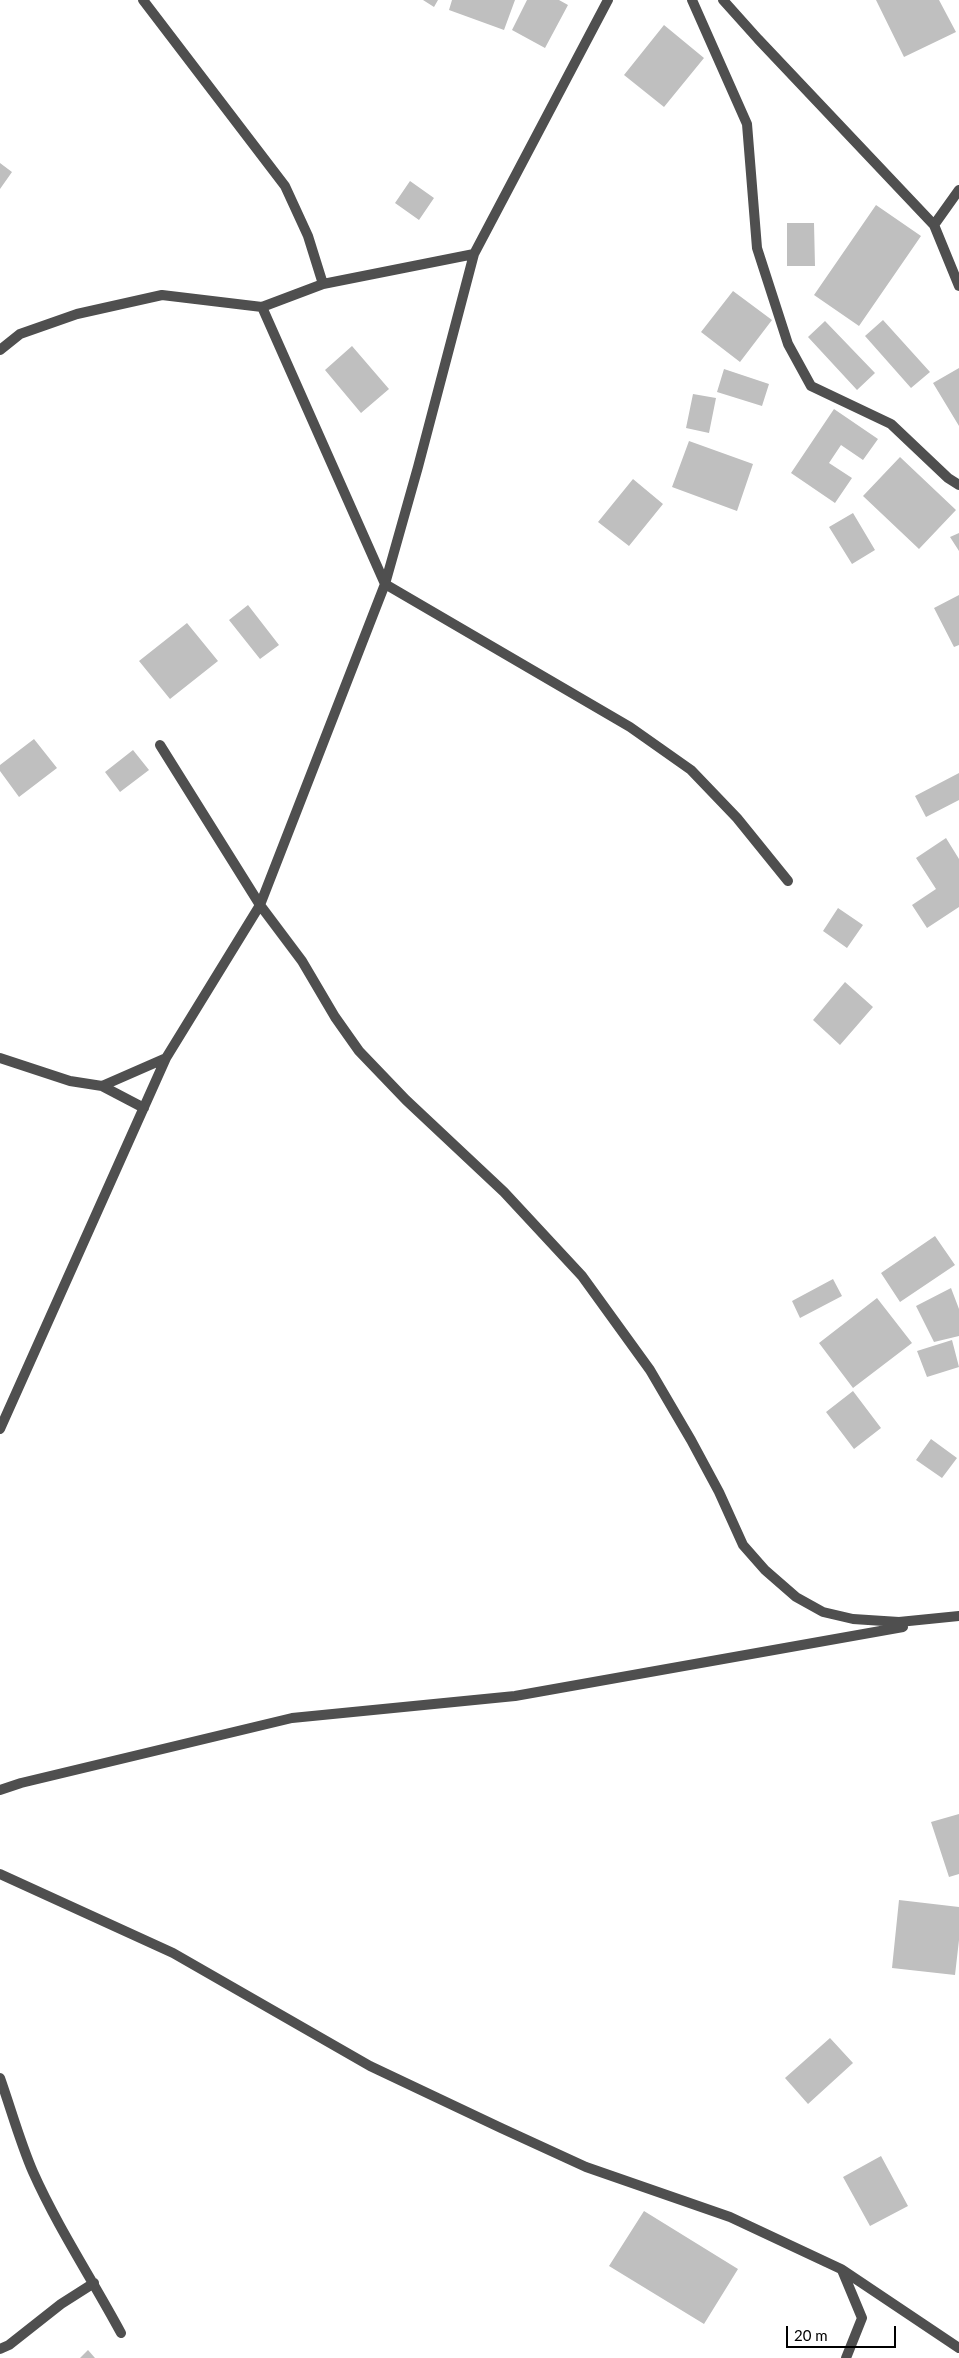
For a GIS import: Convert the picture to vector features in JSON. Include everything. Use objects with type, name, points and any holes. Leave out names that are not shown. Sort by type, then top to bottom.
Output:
[{"type":"street","points":[[143,0],[285,186],[308,236],[323,284]]},
{"type":"street","points":[[0,1429],[166,1058],[260,905],[385,584],[474,254],[608,0]]},
{"type":"street","points":[[692,0],[747,124],[758,248],[788,344],[811,386],[891,424],[948,478],[959,485]]},
{"type":"street","points":[[723,0],[934,225],[959,286]]},
{"type":"street","points":[[934,225],[959,190]]},
{"type":"street","points":[[0,350],[20,334],[77,314],[162,295],[262,307],[323,284],[474,254]]},
{"type":"street","points":[[262,307],[385,584],[630,727],[690,770],[737,818],[788,881]]},
{"type":"street","points":[[160,745],[260,905],[302,961],[335,1017],[359,1050],[406,1100],[504,1192],[582,1276],[650,1370],[696,1449],[743,1545],[765,1570],[796,1597],[823,1612],[853,1618],[899,1622],[959,1616]]},
{"type":"street","points":[[0,1058],[70,1081],[102,1086],[144,1108]]},
{"type":"street","points":[[102,1086],[166,1058]]},
{"type":"street","points":[[0,1790],[21,1783],[292,1718],[515,1696],[959,1616]]},
{"type":"street","points":[[0,1874],[173,1953],[387,2074],[586,2167],[730,2217],[841,2269],[959,2348]]},
{"type":"street","points":[[0,2078],[32,2171],[68,2242],[94,2283],[121,2333]]},
{"type":"street","points":[[841,2269],[862,2318],[846,2358]]},
{"type":"street","points":[[0,2349],[9,2345],[60,2304],[94,2283]]},
{"type":"building","points":[[423,0],[438,0],[434,7]]},
{"type":"building","points":[[452,0],[515,0],[504,30],[449,10]]},
{"type":"building","points":[[527,0],[559,0],[568,5],[545,48],[512,30]]},
{"type":"building","points":[[876,0],[939,0],[956,32],[904,57]]},
{"type":"building","points":[[664,25],[704,58],[664,107],[624,75]]},
{"type":"building","points":[[0,163],[12,172],[0,189]]},
{"type":"building","points":[[410,181],[434,198],[419,220],[395,203]]},
{"type":"building","points":[[876,205],[921,236],[859,326],[814,295]]},
{"type":"building","points":[[787,223],[814,223],[815,266],[787,266]]},
{"type":"building","points":[[733,291],[772,320],[740,362],[701,332]]},
{"type":"building","points":[[883,320],[930,372],[911,388],[865,336]]},
{"type":"building","points":[[825,321],[875,373],[857,390],[808,337]]},
{"type":"building","points":[[352,346],[389,389],[361,413],[325,370]]},
{"type":"building","points":[[959,368],[959,426],[933,383]]},
{"type":"building","points":[[724,369],[769,384],[762,406],[717,392]]},
{"type":"building","points":[[693,394],[716,398],[709,433],[686,428]]},
{"type":"building","points":[[834,409],[878,439],[863,460],[841,445],[829,463],[852,478],[835,503],[791,473]]},
{"type":"building","points":[[689,441],[753,464],[737,511],[672,487]]},
{"type":"building","points":[[900,457],[956,510],[919,549],[863,496]]},
{"type":"building","points":[[633,479],[663,504],[629,546],[598,522]]},
{"type":"building","points":[[853,513],[875,550],[852,564],[829,527]]},
{"type":"building","points":[[959,533],[959,551],[950,537]]},
{"type":"building","points":[[959,595],[959,645],[954,647],[934,608]]},
{"type":"building","points":[[248,605],[279,645],[260,659],[229,620]]},
{"type":"building","points":[[187,623],[218,661],[170,699],[139,661]]},
{"type":"building","points":[[34,739],[57,768],[19,797],[0,771],[0,765]]},
{"type":"building","points":[[133,750],[149,770],[120,792],[105,772]]},
{"type":"building","points":[[959,773],[959,800],[926,817],[915,796]]},
{"type":"building","points":[[946,838],[959,859],[959,907],[927,928],[912,905],[936,889],[916,858]]},
{"type":"building","points":[[838,908],[863,925],[847,948],[823,931]]},
{"type":"building","points":[[845,982],[873,1007],[840,1045],[813,1020]]},
{"type":"building","points":[[935,1236],[955,1265],[900,1302],[881,1273]]},
{"type":"building","points":[[833,1279],[842,1296],[800,1318],[792,1301]]},
{"type":"building","points":[[951,1288],[959,1309],[959,1336],[934,1342],[916,1306]]},
{"type":"building","points":[[877,1298],[912,1343],[853,1388],[819,1343]]},
{"type":"building","points":[[952,1340],[959,1367],[927,1377],[917,1351]]},
{"type":"building","points":[[853,1391],[881,1428],[854,1449],[826,1412]]},
{"type":"building","points":[[931,1439],[957,1458],[942,1478],[916,1460]]},
{"type":"building","points":[[959,1814],[959,1874],[949,1877],[931,1822]]},
{"type":"building","points":[[899,1900],[959,1907],[959,1940],[955,1975],[892,1968]]},
{"type":"building","points":[[830,2038],[853,2063],[808,2104],[785,2078]]},
{"type":"building","points":[[881,2156],[908,2206],[870,2226],[843,2177]]},
{"type":"building","points":[[644,2211],[738,2269],[704,2324],[609,2266]]},
{"type":"building","points":[[88,2350],[95,2358],[80,2358]]}]
